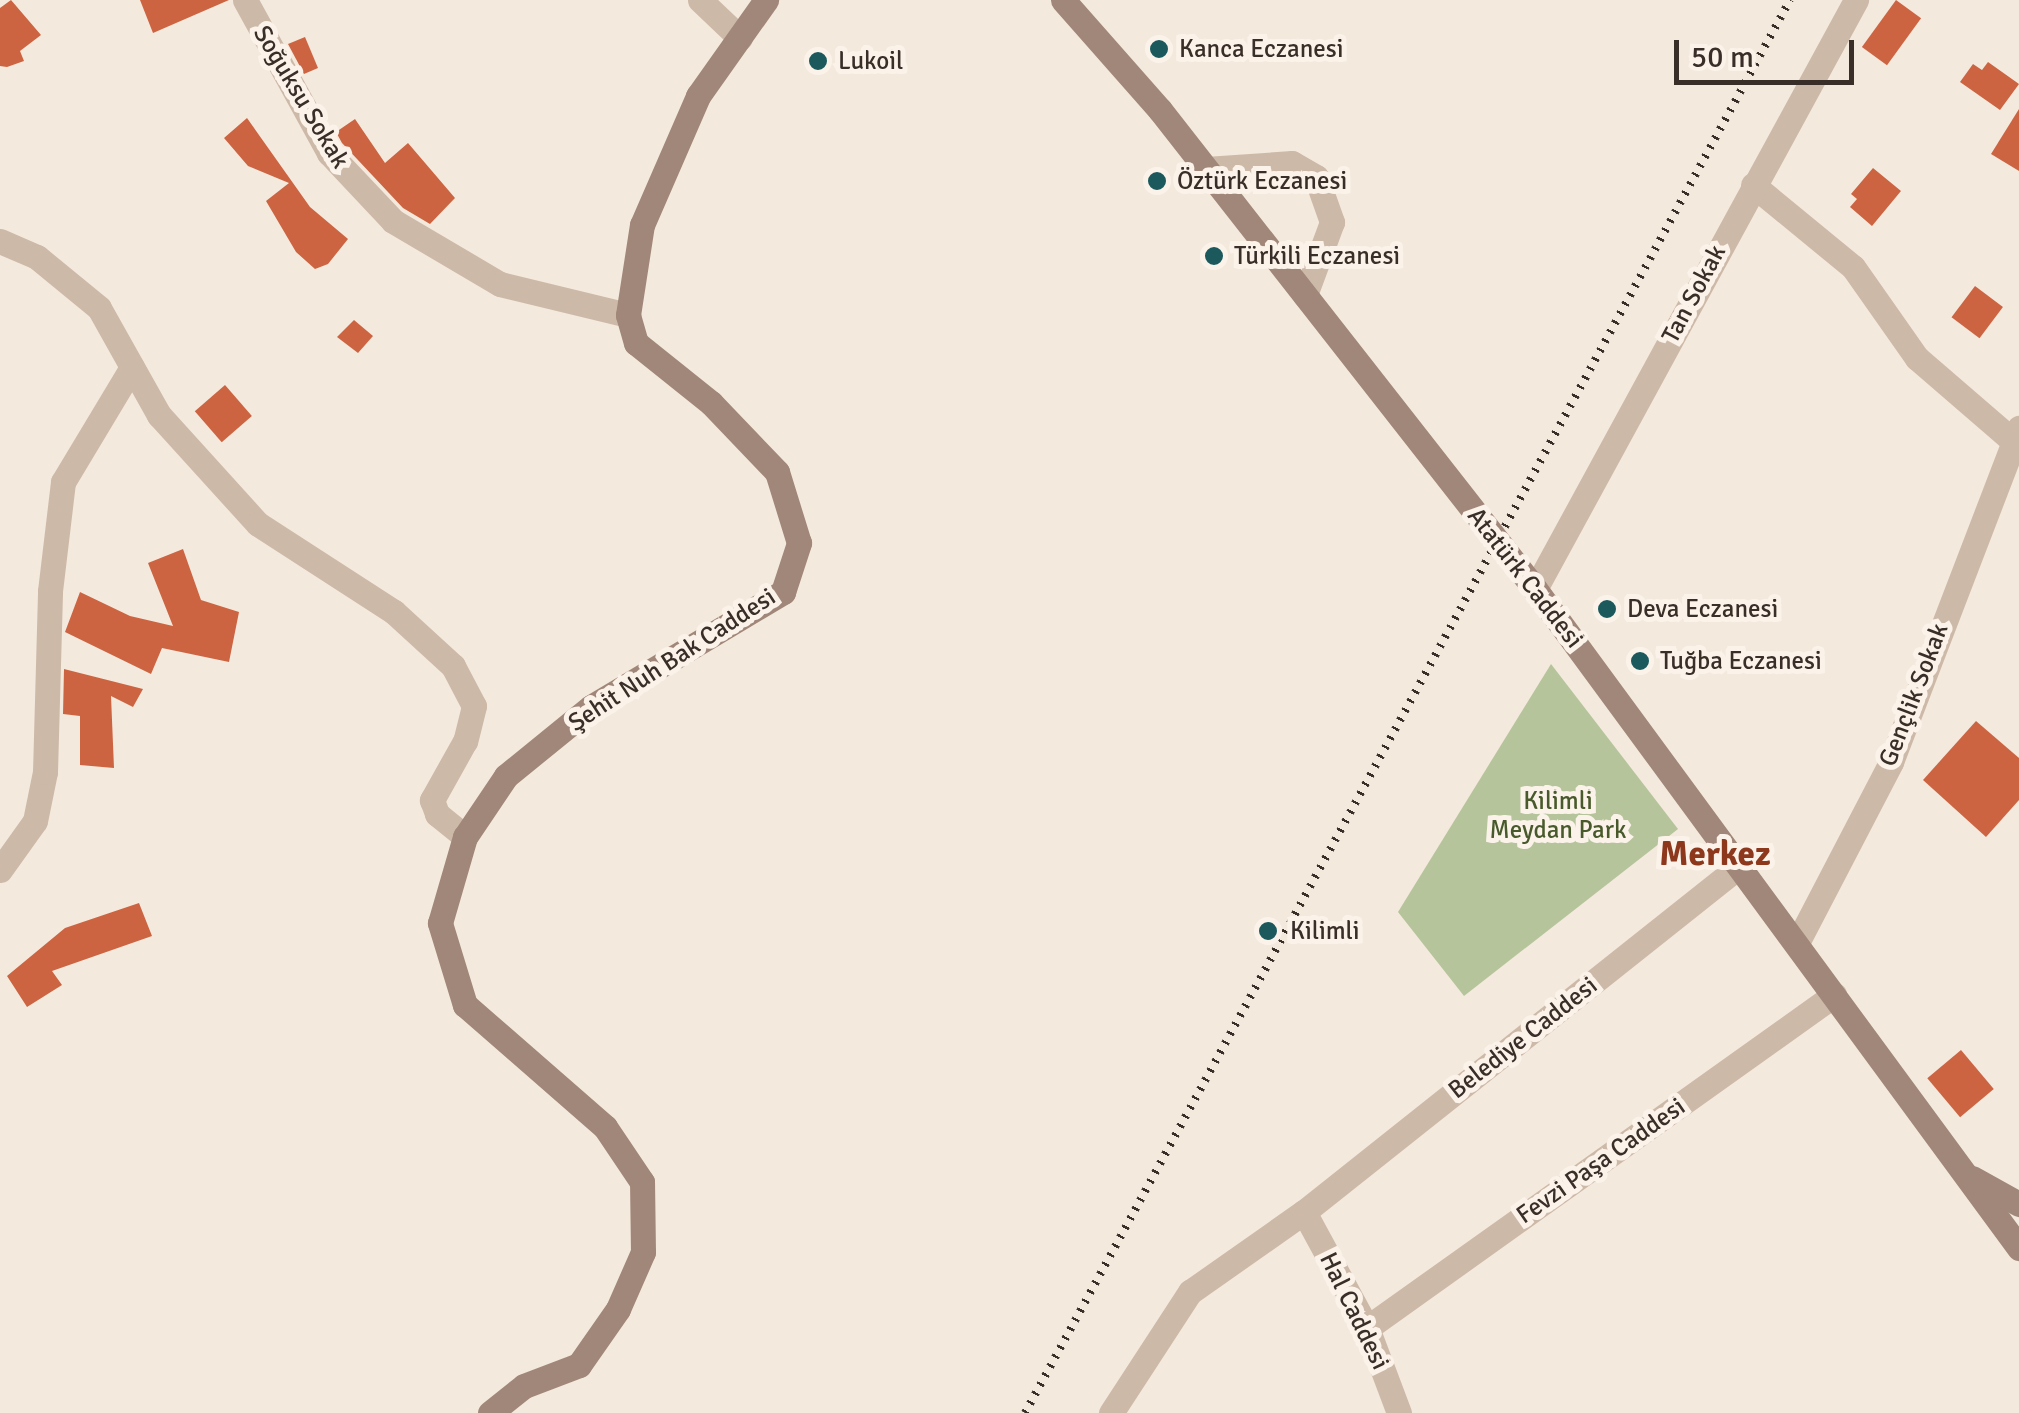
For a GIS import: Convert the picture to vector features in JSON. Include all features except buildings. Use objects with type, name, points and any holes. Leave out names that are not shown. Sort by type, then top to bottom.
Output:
[{"type":"main road","points":[[628,315],[642,224],[698,96],[766,0]]},
{"type":"main road","name":"Atatürk Caddesi","points":[[1063,0],[1206,169],[1535,590],[1742,864],[2019,1248]]},
{"type":"main road","name":"Şehit Nuh Bak Caddesi","points":[[490,1413],[524,1386],[578,1365],[618,1309],[644,1252],[642,1182],[606,1127],[465,1006],[440,923],[465,837],[506,776],[591,708],[783,592],[799,543],[777,472],[711,402],[636,343],[628,315]]},
{"type":"main road","name":"Atatürk Caddesi","points":[[1964,1173],[2019,1204]]},
{"type":"street","name":"Soğuksu Sokak","points":[[245,0],[329,152],[393,221],[500,284],[628,315]]},
{"type":"street","points":[[700,0],[740,38]]},
{"type":"street","name":"Tan Sokak","points":[[1535,590],[1856,0]]},
{"type":"street","points":[[1206,169],[1292,163],[1316,177],[1332,222],[1305,295]]},
{"type":"street","points":[[1753,185],[1853,266],[1916,358],[2016,438]]},
{"type":"street","points":[[0,241],[37,257],[99,308],[158,415],[258,524],[394,612],[452,666],[474,706],[465,740],[432,800],[437,814],[465,837]]},
{"type":"street","points":[[0,870],[35,821],[45,772],[50,591],[63,482],[132,367]]},
{"type":"street","name":"Gençlik Sokak","points":[[1798,941],[1891,762],[2016,438]]},
{"type":"street","name":"Belediye Caddesi","points":[[1112,1413],[1190,1292],[1304,1212],[1742,864]]},
{"type":"street","name":"Fevzi Paşa Caddesi","points":[[1367,1328],[1834,995]]},
{"type":"street","name":"Hal Caddesi","points":[[1304,1212],[1367,1328],[1399,1413]]},
{"type":"green space","name":"Kilimli Meydan Park","points":[[1551,664],[1678,829],[1464,996],[1398,912]]},
{"type":"railway","points":[[1025,1413],[1790,0]]},
{"type":"place","name":"Kanca Eczanesi","points":[[1159,49]]},
{"type":"place","name":"Lukoil","points":[[818,61]]},
{"type":"place","name":"Öztürk Eczanesi","points":[[1157,181]]},
{"type":"place","name":"Türkili Eczanesi","points":[[1214,256]]},
{"type":"place","name":"Deva Eczanesi","points":[[1607,609]]},
{"type":"place","name":"Tuğba Eczanesi","points":[[1640,661]]},
{"type":"place","name":"Kilimli","points":[[1268,931]]},
{"type":"district","name":"Merkez","points":[[1715,854]]}]
